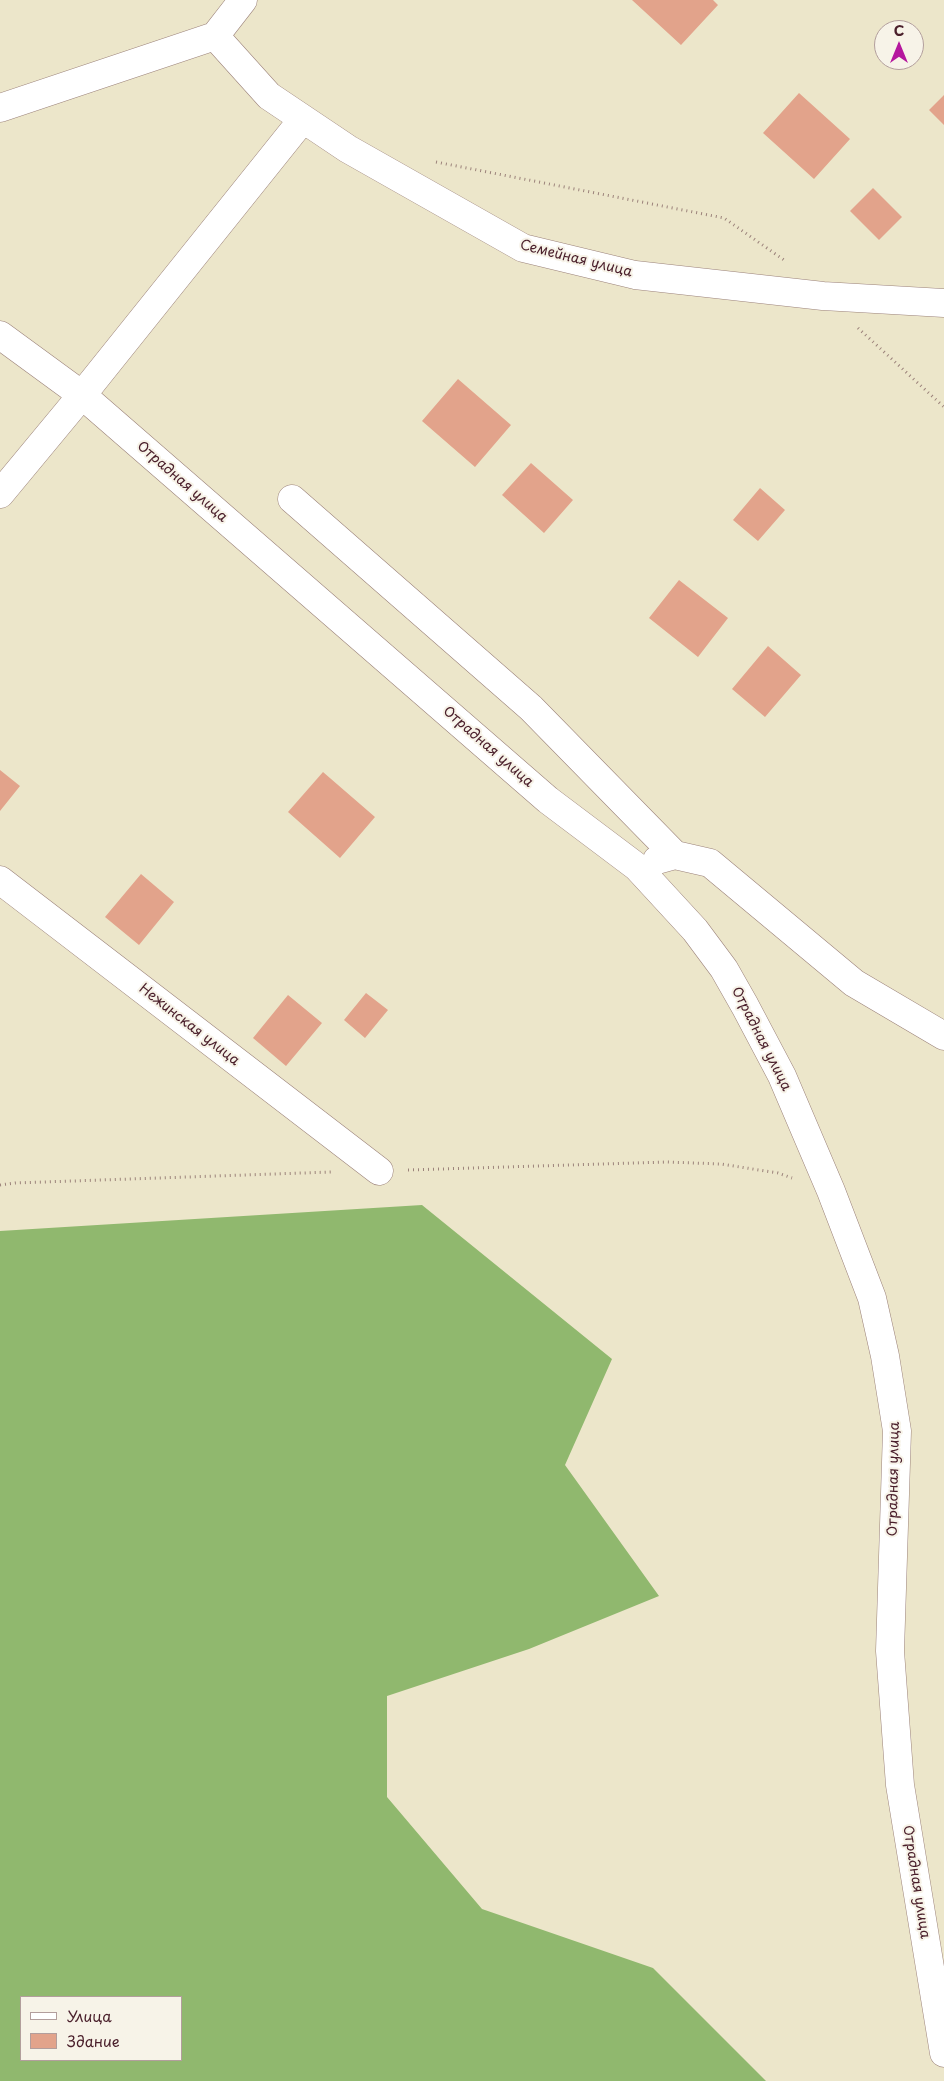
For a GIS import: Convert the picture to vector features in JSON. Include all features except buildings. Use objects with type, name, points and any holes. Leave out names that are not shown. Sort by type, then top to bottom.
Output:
[{"type":"street","points":[[0,108],[214,36],[243,0]]},
{"type":"street","name":"Семейная улица","points":[[214,36],[269,96],[348,149],[522,248],[635,275],[823,296],[944,303]]},
{"type":"street","points":[[0,494],[82,395],[303,119]]},
{"type":"street","name":"Отрадная улица","points":[[0,336],[82,395],[548,800],[637,867],[695,930],[724,969],[741,998],[782,1076],[830,1191],[872,1298],[886,1356],[897,1431],[890,1651],[900,1785],[944,2053]]},
{"type":"street","points":[[292,499],[530,708],[675,854],[710,863],[854,983],[944,1036]]},
{"type":"street","points":[[637,867],[675,854]]},
{"type":"street","name":"Нежинская улица","points":[[0,880],[379,1171]]},
{"type":"path","points":[[433,162],[724,218],[787,262]]},
{"type":"path","points":[[823,296],[944,408]]},
{"type":"path","points":[[0,1185],[35,1182],[667,1162],[721,1164],[778,1173],[830,1191]]},
{"type":"green space","points":[[422,1205],[612,1359],[565,1465],[659,1596],[529,1649],[387,1696],[387,1797],[482,1909],[653,1968],[766,2081],[0,2081],[0,1231]]}]
